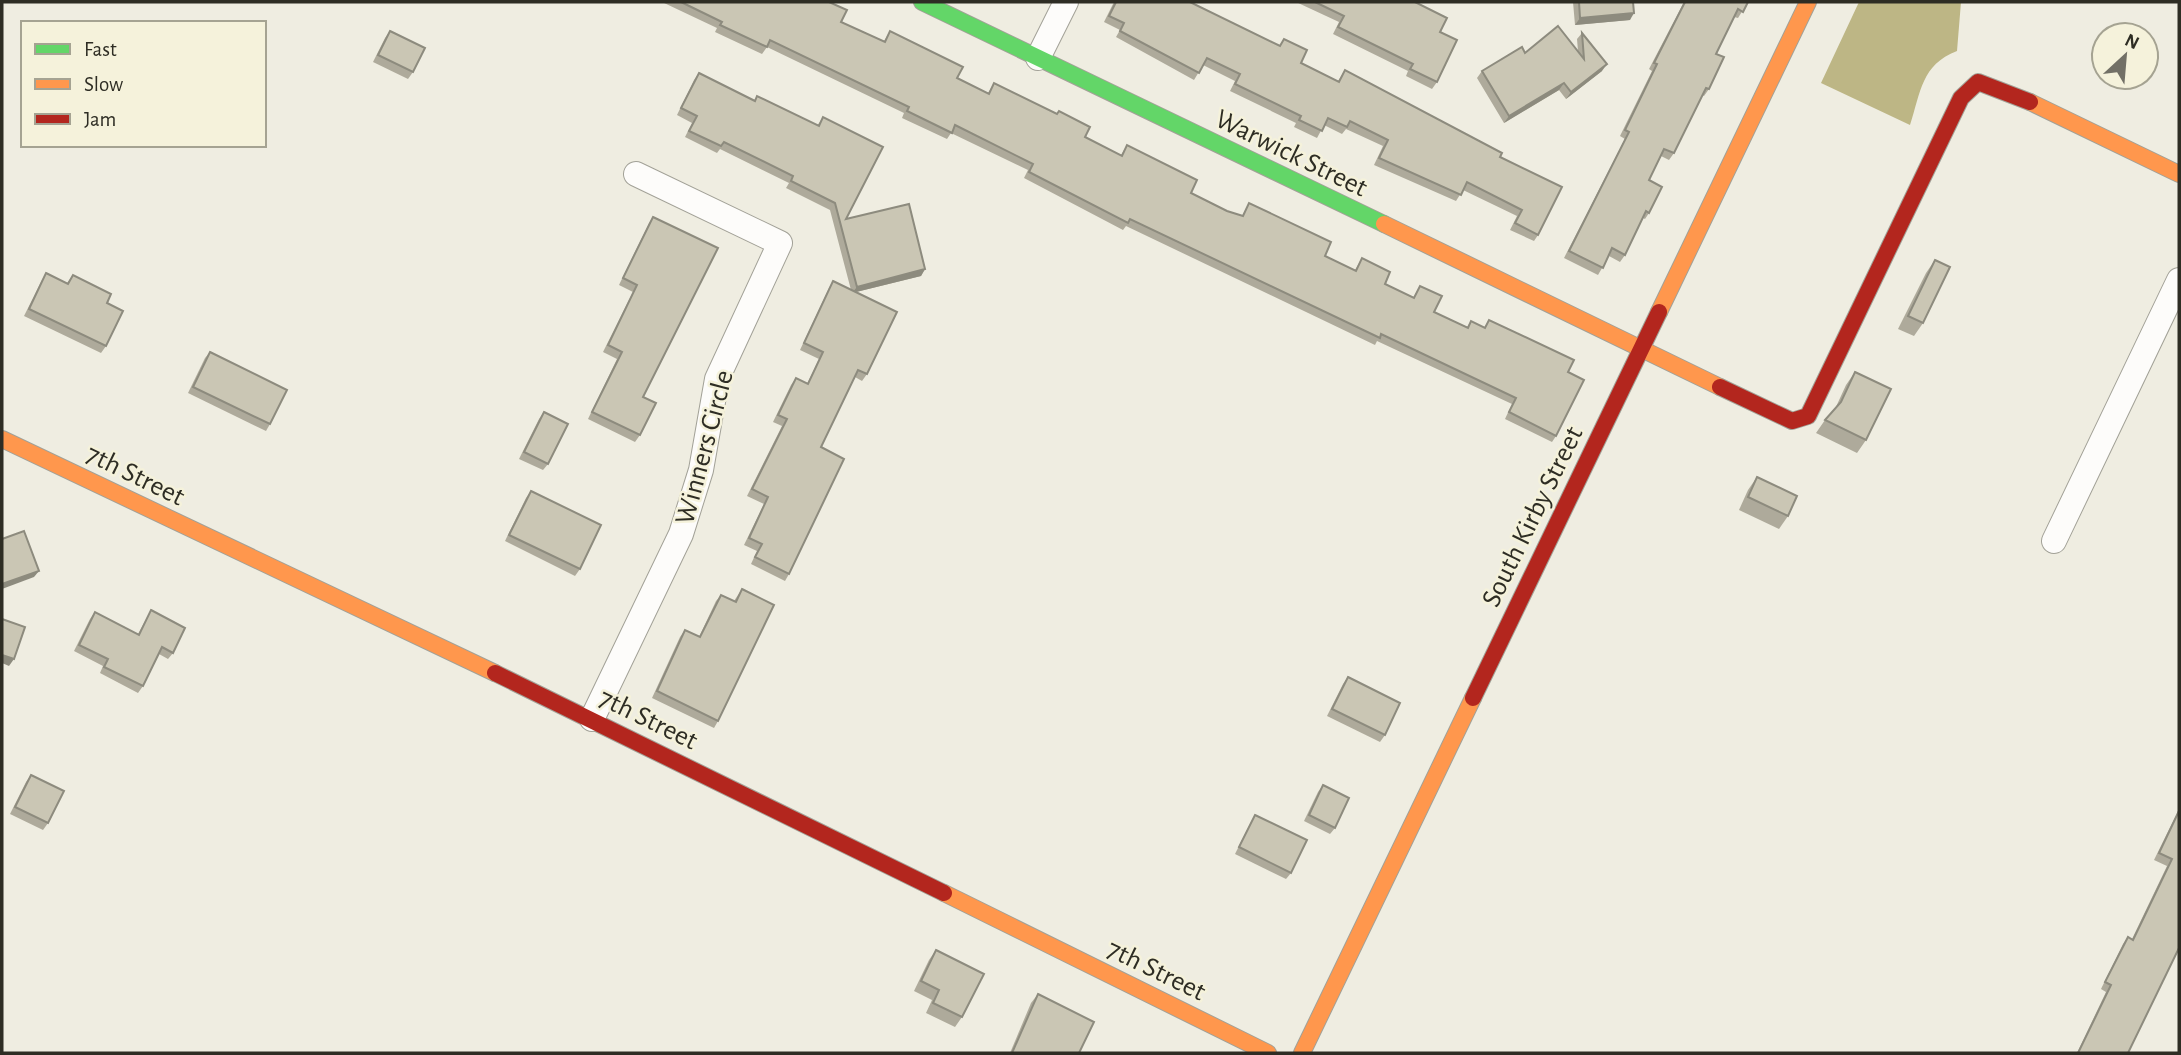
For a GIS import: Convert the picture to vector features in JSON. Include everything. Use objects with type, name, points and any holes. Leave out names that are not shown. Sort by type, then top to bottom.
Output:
[{"type":"street","name":"Warwick Street","points":[[922,2],[1791,421],[1808,416],[1961,98],[1978,82],[2003,89],[2179,174]]},
{"type":"street","points":[[1038,58],[1066,2]]},
{"type":"street","name":"South Kirby Street","points":[[1302,1053],[1808,2]]},
{"type":"street","name":"Winners Circle","points":[[592,719],[681,534],[701,470],[708,415],[717,379],[780,243],[636,174]]},
{"type":"street","points":[[2054,541],[2179,280]]},
{"type":"street","name":"7th Street","points":[[2,439],[592,719],[1268,1053]]},
{"type":"shaded area","points":[[1859,2],[1961,2],[1957,51],[1945,57],[1929,72],[1910,125],[1821,83]]},
{"type":"building","points":[[681,2],[829,2],[847,10],[841,22],[885,42],[890,31],[963,67],[957,78],[989,94],[994,83],[1090,127],[1085,137],[1122,156],[1127,145],[1197,180],[1191,193],[1227,211],[1243,216],[1249,203],[1331,242],[1325,256],[1356,271],[1362,258],[1390,272],[1385,284],[1414,298],[1420,286],[1442,296],[1434,312],[1468,328],[1471,321],[1485,328],[1489,320],[1574,360],[1568,372],[1584,380],[1556,436],[1509,412],[1516,398],[1381,334],[1380,338],[1130,219],[1128,223],[1029,172],[1033,164],[955,125],[952,133],[907,111],[909,107],[770,40],[767,47],[720,25],[722,22]]},
{"type":"building","points":[[1116,2],[1190,2],[1280,46],[1284,39],[1307,50],[1301,63],[1339,82],[1345,70],[1502,153],[1500,157],[1562,187],[1538,235],[1515,223],[1522,210],[1467,182],[1461,195],[1379,158],[1388,140],[1350,121],[1347,127],[1328,118],[1322,131],[1299,120],[1301,116],[1235,84],[1240,74],[1207,58],[1199,73],[1120,31],[1124,23],[1109,16]]},
{"type":"building","points":[[1315,2],[1415,2],[1447,18],[1440,32],[1457,40],[1437,82],[1410,69],[1413,64],[1338,27],[1344,16]]},
{"type":"building","points":[[1579,2],[1633,2],[1634,13],[1580,18]]},
{"type":"building","points":[[1685,2],[1748,2],[1743,12],[1738,9],[1716,54],[1724,57],[1674,153],[1664,149],[1649,180],[1662,187],[1649,213],[1646,211],[1625,255],[1612,248],[1603,268],[1569,251],[1629,132],[1625,130],[1657,64],[1654,63]]},
{"type":"building","points":[[1558,26],[1584,59],[1582,33],[1607,64],[1571,92],[1564,83],[1509,116],[1482,71],[1522,47],[1525,53]]},
{"type":"building","points":[[390,31],[425,48],[413,72],[378,55]]},
{"type":"building","points":[[699,73],[755,101],[757,96],[819,126],[823,117],[883,147],[846,219],[909,204],[925,269],[857,287],[835,203],[791,181],[793,176],[724,142],[721,146],[689,131],[697,116],[681,108]]},
{"type":"building","points":[[653,217],[718,248],[643,397],[656,403],[640,435],[592,412],[622,352],[608,345],[637,285],[623,278]]},
{"type":"building","points":[[1935,260],[1950,267],[1923,323],[1908,316]]},
{"type":"building","points":[[46,273],[68,284],[73,275],[111,294],[107,303],[123,311],[106,346],[29,309]]},
{"type":"building","points":[[833,281],[897,312],[867,374],[858,370],[821,447],[844,459],[789,574],[755,557],[762,544],[749,538],[768,497],[752,489],[787,419],[778,415],[796,378],[808,384],[823,352],[804,343]]},
{"type":"building","points":[[210,352],[287,390],[270,424],[193,387]]},
{"type":"building","points":[[1855,372],[1891,389],[1866,440],[1825,420],[1841,402]]},
{"type":"building","points":[[544,412],[568,424],[548,464],[524,452]]},
{"type":"building","points":[[1757,477],[1797,496],[1788,516],[1748,497]]},
{"type":"building","points":[[531,491],[601,525],[580,569],[509,535]]},
{"type":"building","points":[[24,531],[39,571],[2,584],[2,539]]},
{"type":"building","points":[[742,589],[774,605],[718,721],[657,691],[685,630],[700,637],[721,595],[736,602]]},
{"type":"building","points":[[151,610],[185,628],[173,653],[162,647],[143,686],[104,667],[108,659],[79,645],[95,612],[139,635]]},
{"type":"building","points":[[2,619],[25,627],[14,659],[2,655]]},
{"type":"building","points":[[1348,677],[1400,703],[1385,735],[1332,709]]},
{"type":"building","points":[[31,775],[64,791],[48,823],[15,807]]},
{"type":"building","points":[[1323,785],[1349,798],[1335,828],[1309,815]]},
{"type":"building","points":[[2179,811],[2179,948],[2128,1053],[2078,1053],[2111,985],[2105,982],[2128,937],[2133,940],[2172,859],[2159,853]]},
{"type":"building","points":[[1255,815],[1307,840],[1291,873],[1239,847]]},
{"type":"building","points":[[936,950],[984,974],[962,1017],[933,1003],[939,990],[921,981]]},
{"type":"building","points":[[1038,994],[1094,1022],[1079,1053],[1012,1053]]},
{"type":"traffic: fast","points":[[922,2],[1384,224]]},
{"type":"traffic: slow","points":[[1659,312],[1808,2]]},
{"type":"traffic: slow","points":[[2030,102],[2179,174]]},
{"type":"traffic: slow","points":[[1384,224],[1720,387]]},
{"type":"traffic: slow","points":[[2,439],[495,673]]},
{"type":"traffic: slow","points":[[1302,1053],[1473,698]]},
{"type":"traffic: slow","points":[[944,893],[1268,1053]]},
{"type":"traffic: jam","points":[[1720,387],[1792,421],[1808,416],[1961,98],[1978,82],[2030,102]]},
{"type":"traffic: jam","points":[[1473,698],[1659,312]]},
{"type":"traffic: jam","points":[[495,673],[944,893]]}]
